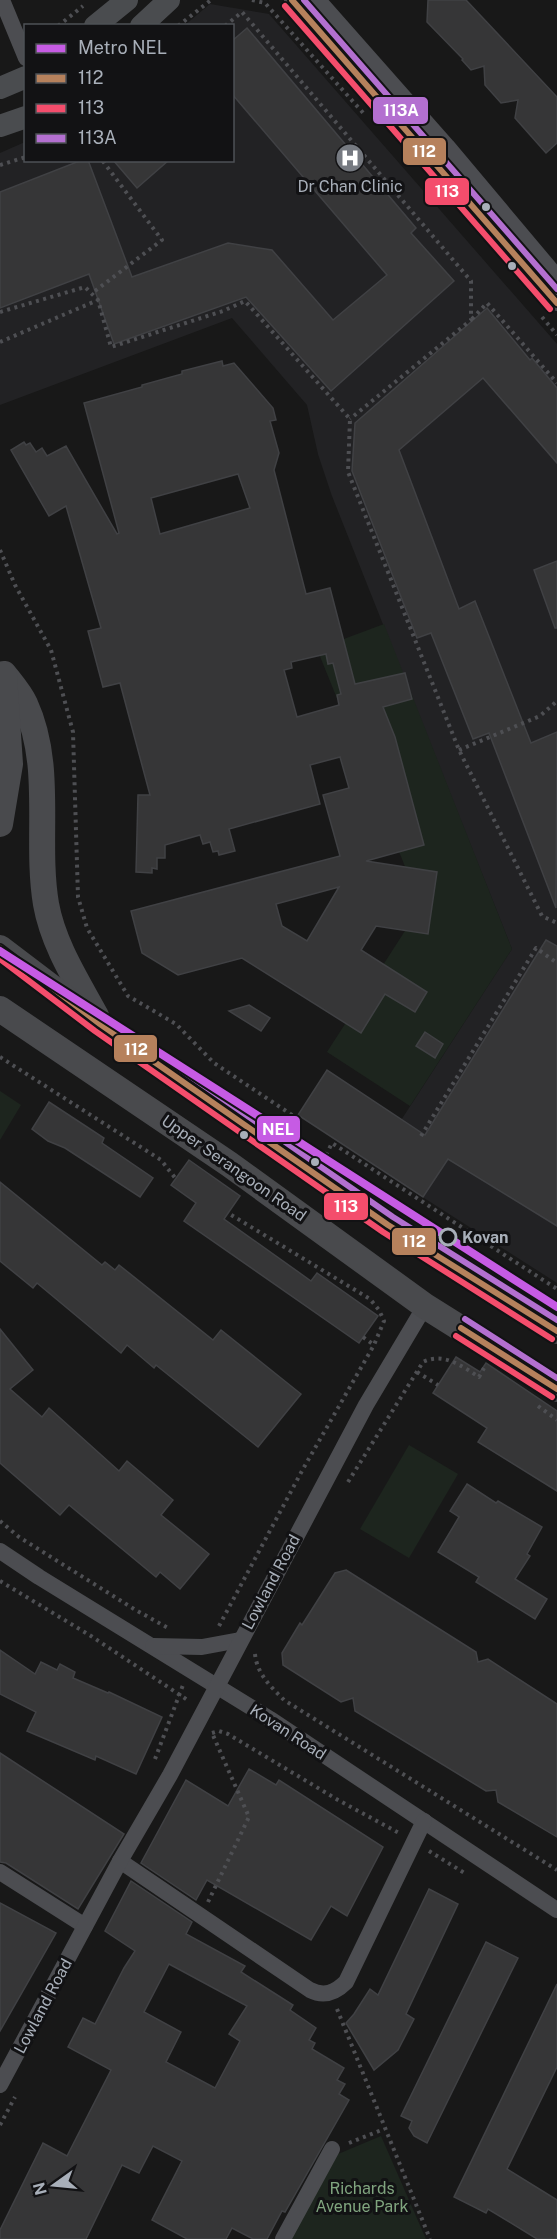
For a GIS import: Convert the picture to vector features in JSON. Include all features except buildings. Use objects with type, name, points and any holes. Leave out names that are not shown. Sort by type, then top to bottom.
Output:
[{"type":"main road","points":[[97,24],[127,0]]},
{"type":"main road","points":[[143,24],[169,0]]},
{"type":"main road","points":[[0,88],[24,79]]},
{"type":"main road","points":[[0,126],[24,118]]},
{"type":"main road","points":[[0,824],[10,764],[2,668]]},
{"type":"main road","points":[[2,668],[24,703],[37,740],[42,791],[43,868],[46,904],[51,923],[68,964],[100,1023]]},
{"type":"main road","points":[[0,948],[100,1023],[388,1225],[557,1331]]},
{"type":"main road","name":"Upper Serangoon Road","points":[[0,1009],[229,1164],[425,1306],[557,1389]]},
{"type":"main road","points":[[0,1027],[29,1027]]},
{"type":"street","points":[[2,0],[24,53]]},
{"type":"street","points":[[292,0],[557,303]]},
{"type":"street","points":[[318,0],[447,146],[557,277]]},
{"type":"street","name":"Lowland Road","points":[[0,2085],[120,1861],[170,1775],[366,1405],[425,1306]]},
{"type":"street","name":"Kovan Road","points":[[0,1551],[340,1764],[500,1874],[557,1910]]},
{"type":"street","points":[[149,1646],[202,1647],[240,1640]]},
{"type":"street","points":[[120,1861],[310,1990],[321,1994],[331,1993],[346,1982],[424,1821]]},
{"type":"street","points":[[0,1872],[86,1926]]},
{"type":"street","points":[[283,2239],[332,2149]]},
{"type":"path","points":[[60,24],[90,0]]},
{"type":"path","points":[[181,24],[211,0]]},
{"type":"path","points":[[227,24],[242,12],[471,280],[471,320]]},
{"type":"path","points":[[0,165],[24,158]]},
{"type":"path","points":[[95,291],[162,240],[104,162]]},
{"type":"path","points":[[0,312],[85,287],[98,300],[111,347],[223,311],[245,301],[350,419],[348,472],[459,750],[542,916],[557,924]]},
{"type":"path","points":[[0,342],[98,300]]},
{"type":"path","points":[[350,419],[471,320],[487,303],[557,383]]},
{"type":"path","points":[[0,550],[15,585],[51,650],[73,732],[78,897],[87,928],[128,996],[176,1024],[214,1063],[301,1121]]},
{"type":"path","points":[[459,750],[540,716],[557,701]]},
{"type":"path","points":[[421,1136],[536,948],[557,963]]},
{"type":"path","points":[[0,1057],[161,1161],[176,1179]]},
{"type":"path","points":[[332,1143],[557,1289]]},
{"type":"path","points":[[202,1647],[202,1638],[216,1632],[303,1469],[375,1345],[384,1321],[370,1299],[228,1213]]},
{"type":"path","points":[[363,1337],[375,1345]]},
{"type":"path","points":[[345,1488],[423,1362],[432,1358],[453,1361],[479,1377],[485,1367],[494,1374]]},
{"type":"path","points":[[417,1372],[438,1385]]},
{"type":"path","points":[[530,1400],[557,1420]]},
{"type":"path","points":[[0,1521],[19,1537],[171,1630]]},
{"type":"path","points":[[0,1581],[180,1693],[219,1731],[228,1734],[338,1800],[415,1842],[474,1879]]},
{"type":"path","points":[[254,1651],[260,1672],[284,1700],[557,1870]]},
{"type":"path","points":[[154,1762],[190,1670]]},
{"type":"path","points":[[204,1737],[219,1731]]},
{"type":"path","points":[[201,1916],[249,1817],[212,1733]]},
{"type":"path","points":[[331,1993],[430,2239]]},
{"type":"path","points":[[0,2125],[20,2087]]},
{"type":"path","points":[[332,2149],[384,2129]]},
{"type":"shaded area","points":[[210,4],[269,14],[557,344],[557,1283],[410,1189],[385,1145],[512,949],[332,496],[318,454],[307,405],[232,318],[0,405],[0,153],[24,142],[24,162],[234,162],[234,24],[186,24]]},
{"type":"green space","points":[[384,624],[512,949],[410,1106],[327,1052],[421,906],[317,649]]},
{"type":"green space","points":[[0,1091],[21,1105],[0,1140]]},
{"type":"green space","points":[[409,1445],[458,1474],[409,1558],[360,1529]]},
{"type":"green space","name":"Richards Avenue Park","points":[[381,2136],[426,2239],[290,2239],[338,2154]]},
{"type":"metro line","name":"NEL","points":[[0,951],[557,1307]]},
{"type":"transit line","name":"112","points":[[292,0],[557,303]]},
{"type":"transit line","name":"113A","points":[[304,0],[557,289]]},
{"type":"transit line","name":"113","points":[[285,6],[550,309]]},
{"type":"transit line","name":"112","points":[[0,948],[100,1024],[388,1225],[557,1331]]},
{"type":"transit line","name":"113","points":[[0,959],[95,1031],[383,1232],[552,1339]]},
{"type":"transit line","name":"113A","points":[[105,1017],[393,1217],[557,1320]]},
{"type":"transit line","name":"113A","points":[[465,1319],[557,1378]]},
{"type":"transit line","name":"112","points":[[461,1328],[557,1389]]},
{"type":"transit line","name":"113","points":[[456,1336],[552,1397]]},
{"type":"place","name":"Dr Chan Clinic","points":[[350,158]]},
{"type":"place","name":"Kovan","points":[[448,1237]]}]
